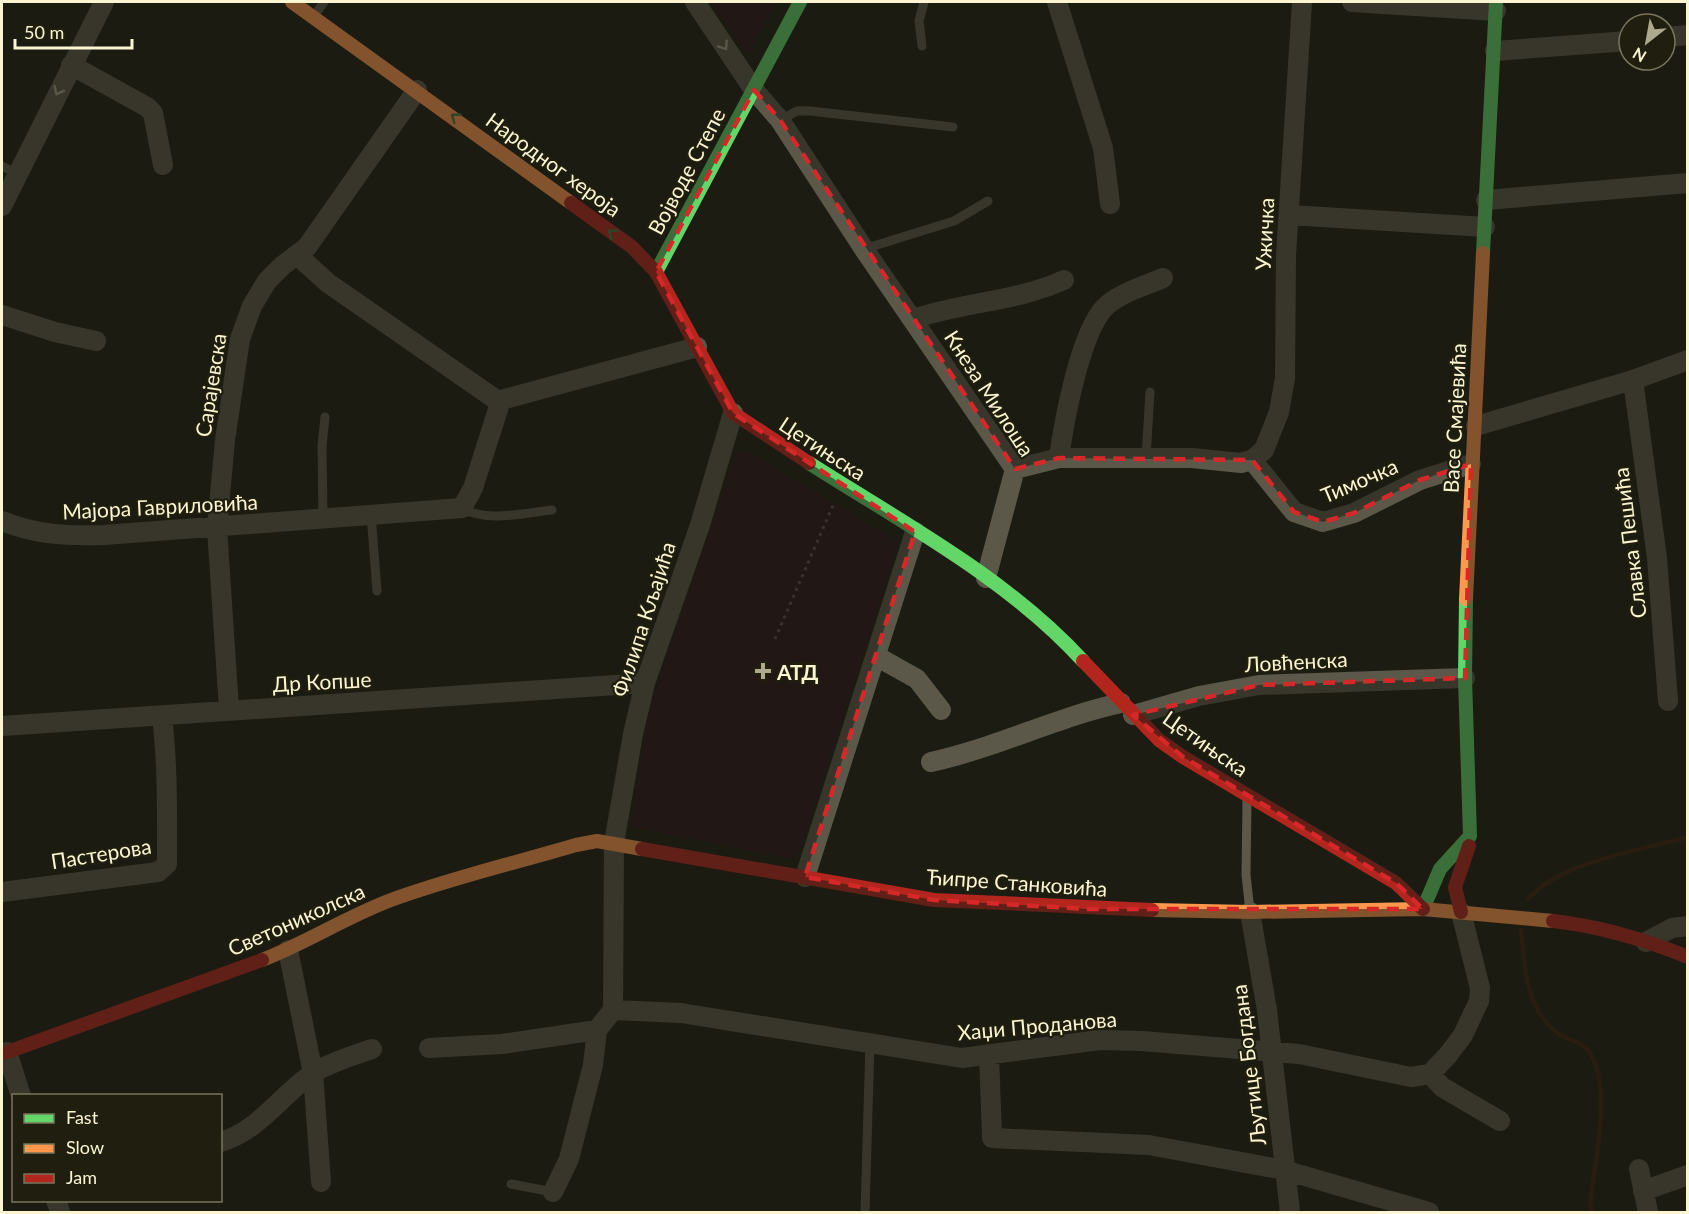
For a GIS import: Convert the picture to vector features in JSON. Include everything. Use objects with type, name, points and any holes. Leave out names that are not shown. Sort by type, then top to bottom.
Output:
[{"type":"street","name":"Народног хероја","points":[[292,2],[632,247],[656,272],[733,413]]},
{"type":"street","name":"Кнеза Милоша","points":[[694,2],[754,90],[780,120],[864,249],[1015,469],[986,578]]},
{"type":"street","name":"Војводе Степе","points":[[656,272],[800,2]]},
{"type":"street","points":[[1057,2],[1103,148],[1110,204]]},
{"type":"street","name":"Ужичка","points":[[1252,460],[1264,450],[1271,435],[1279,412],[1285,378],[1285,276],[1302,2]]},
{"type":"street","points":[[1352,2],[1496,6]]},
{"type":"street","points":[[2,206],[9,170],[71,65],[101,3]]},
{"type":"street","name":"Васе Смајевића","points":[[1461,912],[1455,887],[1470,836],[1465,678],[1471,464],[1476,426],[1496,6]]},
{"type":"street","points":[[1495,51],[1617,42]]},
{"type":"street","points":[[71,65],[147,107],[153,113],[163,165]]},
{"type":"street","name":"Сарајевска","points":[[229,709],[217,528],[225,440],[244,326],[267,281],[315,237],[417,90]]},
{"type":"street","points":[[1486,200],[1688,183]]},
{"type":"street","points":[[1290,215],[1485,227]]},
{"type":"street","points":[[297,255],[328,283],[495,399],[501,400],[697,347]]},
{"type":"street","points":[[1059,458],[1065,419],[1084,349],[1098,315],[1113,301],[1163,278]]},
{"type":"street","points":[[913,319],[939,310],[1022,296],[1064,280]]},
{"type":"street","points":[[2,315],[55,332],[96,341]]},
{"type":"street","points":[[1476,426],[1632,380],[1688,360]]},
{"type":"street","name":"Славка Пешића","points":[[1632,380],[1657,558],[1668,701]]},
{"type":"street","points":[[462,508],[473,488],[501,400]]},
{"type":"street","name":"Цетињска","points":[[733,413],[1026,605],[1059,635],[1127,709],[1183,757],[1396,883],[1423,909]]},
{"type":"street","name":"Филипа Кљајића","points":[[613,1010],[614,843],[633,734],[645,683],[700,525],[733,413]]},
{"type":"street","points":[[1015,469],[1059,458],[1146,458],[1241,463],[1252,460]]},
{"type":"street","name":"Тимочка","points":[[1252,460],[1294,512],[1323,522],[1354,513],[1420,480],[1471,464]]},
{"type":"street","name":"Мајора Гавриловића","points":[[2,521],[40,534],[58,537],[217,528],[462,508]]},
{"type":"street","points":[[805,877],[915,532]]},
{"type":"street","points":[[876,656],[917,679],[941,710]]},
{"type":"street","name":"Ловћенска","points":[[931,762],[980,749],[1069,716],[1127,709],[1259,685],[1465,678]]},
{"type":"street","name":"Др Копше","points":[[2,726],[162,717],[229,709],[384,702],[645,683]]},
{"type":"street","name":"Пастерова","points":[[2,892],[158,872],[164,869],[167,864],[166,815],[169,786],[162,717]]},
{"type":"street","points":[[1470,836],[1452,852],[1430,885],[1423,909],[1570,923],[1646,942],[1688,957]]},
{"type":"street","name":"Светониколска","points":[[4,1053],[288,950],[334,924],[392,900],[576,844],[597,841],[614,843]]},
{"type":"street","name":"Ћипре Станковића","points":[[614,843],[934,900],[1088,909],[1250,912],[1423,909]]},
{"type":"street","name":"Љутице Богдана","points":[[1250,912],[1267,1010],[1290,1212]]},
{"type":"street","points":[[1461,912],[1480,988],[1479,1001],[1463,1035],[1430,1074],[1442,1087],[1500,1121]]},
{"type":"street","points":[[1646,942],[1672,928],[1688,926]]},
{"type":"street","points":[[288,950],[313,1073],[321,1182]]},
{"type":"street","points":[[553,1192],[569,1159],[593,1065],[597,1030],[613,1010]]},
{"type":"street","name":"Хаџи Проданова","points":[[613,1010],[681,1013],[962,1058],[1100,1040],[1270,1051],[1411,1077],[1430,1074]]},
{"type":"street","points":[[429,1048],[502,1044],[597,1030]]},
{"type":"street","points":[[222,1141],[248,1129],[313,1073],[340,1060],[372,1049]]},
{"type":"street","points":[[4,1053],[21,1094]]},
{"type":"street","points":[[989,1054],[992,1138],[1149,1145],[1284,1170],[1429,1212]]},
{"type":"street","points":[[1639,1169],[1648,1212]]},
{"type":"street","points":[[1643,1191],[1688,1175]]},
{"type":"lane","points":[[314,17],[324,2]]},
{"type":"lane","points":[[922,46],[919,21],[924,2]]},
{"type":"lane","points":[[780,120],[797,111],[810,111],[953,127]]},
{"type":"lane","points":[[864,249],[954,220],[988,201]]},
{"type":"lane","points":[[1146,458],[1150,392]]},
{"type":"lane","points":[[323,518],[322,446],[325,417]]},
{"type":"lane","name":"Мајора Гавриловића","points":[[462,508],[473,515],[489,516],[552,510]]},
{"type":"lane","points":[[371,514],[377,591]]},
{"type":"lane","points":[[1248,796],[1246,875],[1250,912]]},
{"type":"lane","points":[[865,1212],[870,1043]]},
{"type":"lane","points":[[511,1184],[553,1192]]},
{"type":"path","points":[[775,639],[842,485]]},
{"type":"highlighted area","points":[[754,90],[780,120],[1015,469],[1059,458],[1252,460],[1294,512],[1323,522],[1354,513],[1420,480],[1471,464],[1465,678],[1259,685],[1133,715],[1183,757],[1396,883],[1423,909],[1088,909],[934,900],[805,877],[915,532],[733,413],[656,272]]},
{"type":"shaded area","points":[[712,2],[776,2],[748,55]]},
{"type":"shaded area","points":[[737,451],[751,453],[899,542],[800,851],[794,859],[631,827],[648,711]]},
{"type":"waterway","points":[[1528,899],[1542,886],[1580,867],[1602,859],[1688,837]]},
{"type":"waterway","points":[[1521,930],[1529,987],[1539,1013],[1559,1034],[1587,1049],[1597,1068],[1601,1105],[1590,1203],[1592,1212]]},
{"type":"traffic: fast","points":[[656,272],[800,2]]},
{"type":"traffic: fast","points":[[1483,253],[1496,2]]},
{"type":"traffic: fast","points":[[809,463],[953,553],[988,578],[1021,603],[1083,661]]},
{"type":"traffic: fast","points":[[1423,909],[1440,869],[1470,836],[1465,678],[1466,599]]},
{"type":"traffic: slow","points":[[292,2],[571,203]]},
{"type":"traffic: slow","points":[[1466,599],[1483,253]]},
{"type":"traffic: slow","points":[[262,960],[374,907],[460,878],[597,841],[642,849]]},
{"type":"traffic: slow","points":[[1152,910],[1250,912],[1423,909],[1553,921]]},
{"type":"traffic: jam","points":[[571,203],[632,247],[656,272],[733,413],[809,463]]},
{"type":"traffic: jam","points":[[1083,661],[1159,740],[1183,757],[1396,883],[1423,909]]},
{"type":"traffic: jam","points":[[1461,912],[1455,887],[1469,846]]},
{"type":"traffic: jam","points":[[642,849],[934,900],[1152,910]]},
{"type":"traffic: jam","points":[[1553,921],[1622,934],[1688,957]]},
{"type":"traffic: jam","points":[[2,1054],[262,960]]},
{"type":"place","name":"АТД","points":[[763,671]]}]
